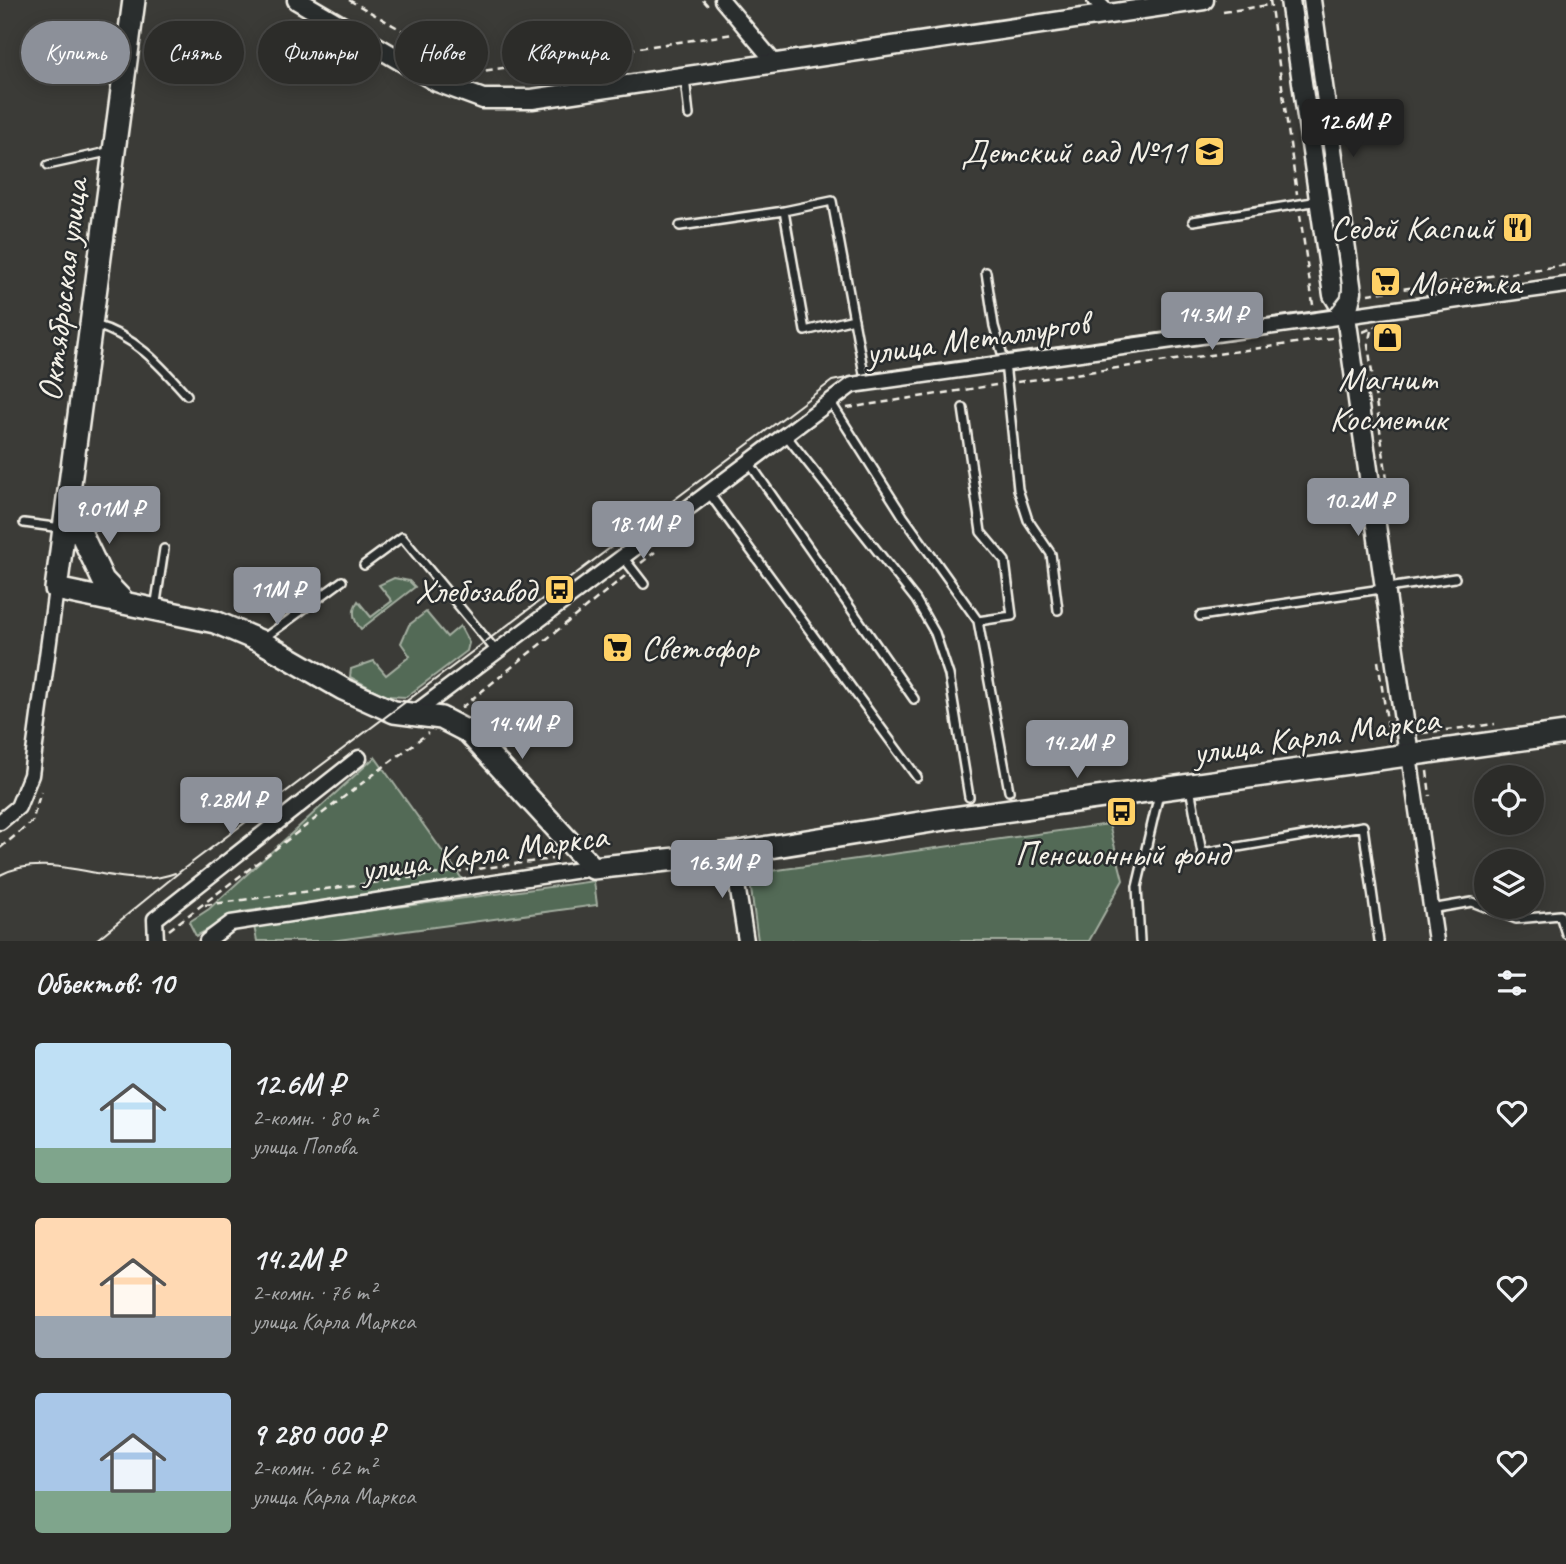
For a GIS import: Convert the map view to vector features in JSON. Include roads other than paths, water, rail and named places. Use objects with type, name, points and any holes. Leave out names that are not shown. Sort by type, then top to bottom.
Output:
[{"type":"main road","name":"Октябрьская улица","points":[[130,34],[134,0]]},
{"type":"main road","name":"Октябрьская улица","points":[[56,589],[123,84]]},
{"type":"main road","points":[[67,505],[103,580],[125,603]]},
{"type":"main road","points":[[56,589],[215,622],[260,641],[343,689],[394,712],[416,712],[441,718],[468,732],[593,869]]},
{"type":"main road","name":"улица Карла Маркса","points":[[593,869],[732,853],[1160,789],[1190,788],[1418,747],[1566,733]]},
{"type":"street","points":[[296,0],[437,82],[483,99],[532,99],[1204,0]]},
{"type":"street","points":[[722,0],[775,63]]},
{"type":"street","points":[[1095,0],[1109,14]]},
{"type":"street","points":[[1311,0],[1361,293],[1346,316]]},
{"type":"street","points":[[1290,1],[1333,295],[1346,316],[1385,589],[1418,747],[1436,941]]},
{"type":"street","name":"улица Металлургов","points":[[416,712],[707,491],[852,385],[1566,285]]},
{"type":"street","points":[[0,822],[18,807],[31,775],[56,589]]},
{"type":"street","points":[[156,941],[155,919],[359,758]]},
{"type":"street","points":[[732,853],[746,941]]},
{"type":"street","name":"улица Карла Маркса","points":[[207,941],[231,923],[593,869]]},
{"type":"lane","points":[[685,77],[689,115]]},
{"type":"lane","points":[[48,165],[114,150]]},
{"type":"lane","points":[[680,226],[832,201],[865,383]]},
{"type":"lane","points":[[1193,221],[1320,201]]},
{"type":"lane","points":[[783,211],[805,331],[854,320]]},
{"type":"lane","points":[[986,272],[994,326],[1005,363],[1018,489],[1028,520],[1051,554],[1058,610]]},
{"type":"lane","points":[[91,325],[115,331],[135,343],[187,395]]},
{"type":"lane","points":[[830,400],[903,516],[978,621],[1009,791]]},
{"type":"lane","points":[[963,408],[981,532],[1005,561],[1012,617],[978,621]]},
{"type":"lane","points":[[785,433],[916,600],[935,633],[948,675],[969,797]]},
{"type":"lane","points":[[748,461],[914,699]]},
{"type":"lane","points":[[707,491],[918,777]]},
{"type":"lane","points":[[24,523],[64,528]]},
{"type":"lane","points":[[364,565],[402,537],[496,651]]},
{"type":"lane","points":[[154,609],[164,549]]},
{"type":"lane","points":[[622,556],[644,584]]},
{"type":"lane","points":[[1200,616],[1455,578]]},
{"type":"lane","points":[[260,641],[342,581]]},
{"type":"lane","points":[[1190,788],[1202,853],[1363,826],[1379,941]]},
{"type":"lane","points":[[1140,941],[1137,887],[1160,789]]},
{"type":"lane","points":[[1431,909],[1472,902],[1516,919],[1559,915],[1566,934]]},
{"type":"tram line","points":[[95,941],[182,870],[832,381],[871,373],[1331,309],[1341,296],[1342,286],[1303,0]]},
{"type":"tram line","points":[[0,875],[21,868],[43,866],[132,878],[154,878],[175,873]]},
{"type":"place","name":"Детский сад №11","points":[[1210,151]]},
{"type":"place","name":"Седой Каспий","points":[[1517,227]]},
{"type":"place","name":"Монетка","points":[[1386,282]]},
{"type":"place","name":"Магнит Косметик","points":[[1388,337]]},
{"type":"place","name":"Хлебозавод","points":[[559,590]]},
{"type":"place","name":"Светофор","points":[[618,647]]},
{"type":"place","name":"Пенсионный фонд","points":[[1122,812]]}]
